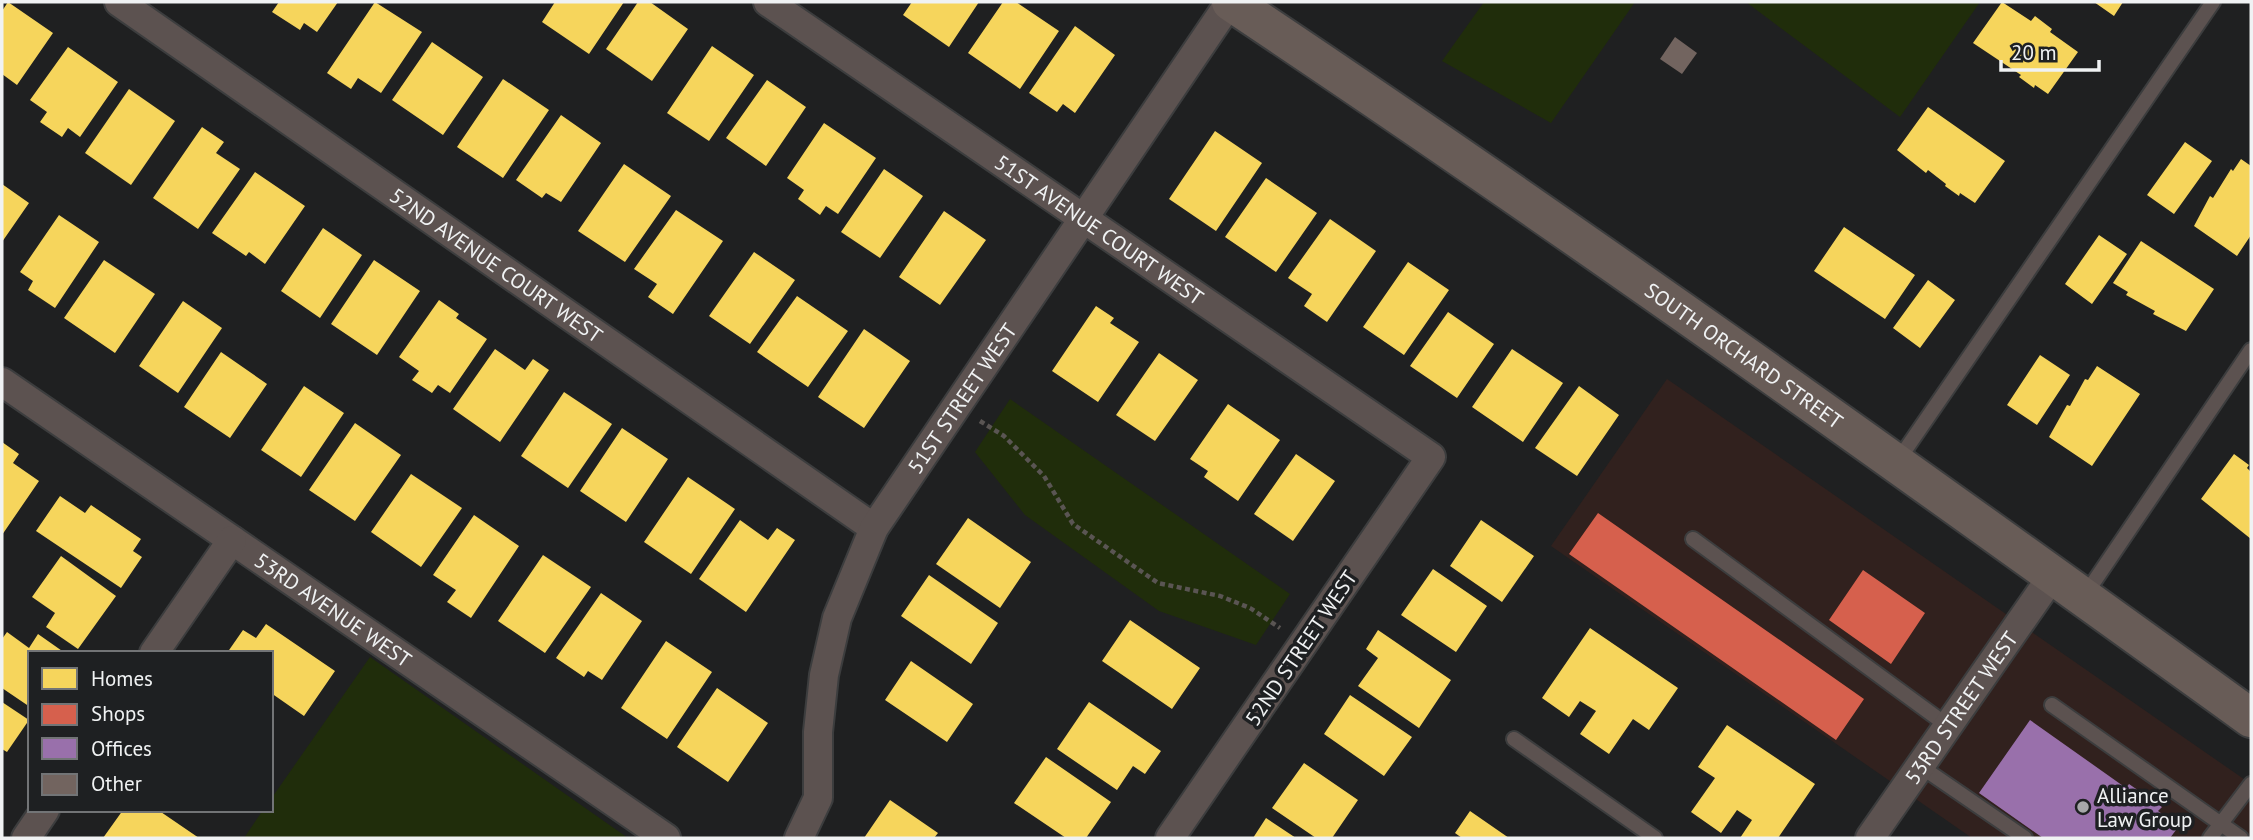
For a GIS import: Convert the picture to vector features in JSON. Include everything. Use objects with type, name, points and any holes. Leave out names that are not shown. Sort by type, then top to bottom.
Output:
[{"type":"main road","name":"SOUTH ORCHARD STREET","points":[[1231,2],[1384,104],[1896,463],[2251,718]]},
{"type":"street","name":"52ND AVENUE COURT WEST","points":[[119,2],[874,528]]},
{"type":"street","name":"51ST AVENUE COURT WEST","points":[[768,2],[1431,457]]},
{"type":"street","name":"51ST STREET WEST","points":[[799,838],[818,798],[818,732],[823,687],[837,618],[874,528],[1231,2]]},
{"type":"street","name":"53RD AVENUE WEST","points":[[2,382],[666,838]]},
{"type":"street","name":"52ND STREET WEST","points":[[1170,838],[1431,457]]},
{"type":"street","points":[[155,651],[232,540]]},
{"type":"street","name":"53RD STREET WEST","points":[[1870,838],[2053,575]]},
{"type":"street","points":[[26,838],[44,812]]},
{"type":"lane","points":[[1896,463],[2213,2]]},
{"type":"lane","points":[[2083,598],[2247,367],[2251,350]]},
{"type":"lane","points":[[1693,539],[1948,726]]},
{"type":"lane","points":[[2052,705],[2241,838]]},
{"type":"lane","points":[[1514,739],[1655,838]]},
{"type":"lane","points":[[1920,766],[2025,838]]},
{"type":"lane","points":[[2210,838],[2251,784]]},
{"type":"path","points":[[955,408],[1011,442],[1044,476],[1073,524],[1158,583],[1190,587],[1250,608],[1301,646]]},
{"type":"shaded area","points":[[1667,379],[2251,784],[2251,838],[1972,838],[1551,546]]},
{"type":"green space","points":[[1484,2],[1635,2],[1551,123],[1442,61]]},
{"type":"green space","points":[[1746,2],[1980,2],[1900,117]]},
{"type":"green space","points":[[1010,399],[1290,594],[1256,645],[1159,611],[1025,515],[975,452]]},
{"type":"green space","points":[[370,657],[628,838],[244,838],[262,812],[273,812],[273,796]]},
{"type":"building: Homes","points":[[8,2],[53,33],[17,85],[2,74],[2,11]]},
{"type":"building: Homes","points":[[279,2],[338,2],[317,32],[304,23],[300,30],[272,12]]},
{"type":"building: Homes","points":[[375,2],[422,32],[381,93],[358,78],[351,89],[327,73]]},
{"type":"building: Homes","points":[[555,2],[624,2],[589,54],[542,22]]},
{"type":"building: Homes","points":[[638,2],[650,2],[688,29],[652,81],[606,49]]},
{"type":"building: Homes","points":[[912,2],[979,2],[949,47],[903,15]]},
{"type":"building: Homes","points":[[1003,2],[1016,2],[1059,31],[1020,89],[968,53]]},
{"type":"building: Homes","points":[[2002,2],[2031,21],[2035,16],[2052,29],[2050,32],[2078,52],[2048,94],[2035,85],[2034,88],[2019,77],[2021,75],[1973,43]]},
{"type":"building: Homes","points":[[2094,2],[2123,2],[2114,16]]},
{"type":"building: Homes","points":[[1075,26],[1115,55],[1075,113],[1063,104],[1057,112],[1029,93]]},
{"type":"building: Homes","points":[[432,42],[483,77],[443,135],[392,100]]},
{"type":"building: Homes","points":[[712,46],[754,75],[709,141],[667,113]]},
{"type":"building: Homes","points":[[68,47],[118,82],[80,137],[68,128],[62,137],[40,122],[47,112],[30,100]]},
{"type":"building: Homes","points":[[503,79],[549,110],[503,178],[457,147]]},
{"type":"building: Homes","points":[[767,80],[806,107],[766,166],[726,138]]},
{"type":"building: Homes","points":[[129,89],[175,121],[131,185],[85,153]]},
{"type":"building: Homes","points":[[1928,107],[2005,161],[1975,203],[1960,193],[1959,196],[1928,170],[1926,173],[1897,150]]},
{"type":"building: Homes","points":[[561,115],[601,143],[561,202],[546,193],[542,198],[516,180]]},
{"type":"building: Homes","points":[[824,123],[876,158],[838,214],[826,206],[820,215],[798,199],[804,190],[787,178]]},
{"type":"building: Homes","points":[[202,127],[224,142],[216,153],[240,169],[198,229],[153,198]]},
{"type":"building: Homes","points":[[1215,131],[1262,163],[1216,231],[1169,199]]},
{"type":"building: Homes","points":[[2185,142],[2212,161],[2174,214],[2147,195]]},
{"type":"building: Homes","points":[[2241,159],[2251,166],[2251,235],[2237,256],[2194,226],[2210,196],[2213,198],[2231,169],[2233,171]]},
{"type":"building: Homes","points":[[624,164],[671,196],[625,262],[578,231]]},
{"type":"building: Homes","points":[[884,169],[923,196],[880,258],[841,232]]},
{"type":"building: Homes","points":[[255,172],[305,206],[265,264],[249,252],[246,256],[212,233]]},
{"type":"building: Homes","points":[[1266,178],[1317,213],[1276,272],[1225,237]]},
{"type":"building: Homes","points":[[2,184],[29,203],[2,242]]},
{"type":"building: Homes","points":[[676,210],[723,241],[673,314],[648,297],[657,284],[634,269]]},
{"type":"building: Homes","points":[[944,211],[986,240],[940,305],[899,277]]},
{"type":"building: Homes","points":[[59,215],[99,242],[55,308],[28,290],[33,281],[20,272]]},
{"type":"building: Homes","points":[[1330,219],[1376,251],[1327,322],[1304,306],[1312,294],[1288,278]]},
{"type":"building: Homes","points":[[1844,227],[1915,275],[1885,319],[1814,271]]},
{"type":"building: Homes","points":[[323,228],[362,255],[320,318],[281,291]]},
{"type":"building: Homes","points":[[2099,235],[2127,254],[2092,304],[2065,284]]},
{"type":"building: Homes","points":[[2141,241],[2214,289],[2186,331],[2153,314],[2155,311],[2126,295],[2128,292],[2113,283]]},
{"type":"building: Homes","points":[[754,252],[795,280],[750,344],[709,316]]},
{"type":"building: Homes","points":[[104,260],[155,294],[115,353],[64,318]]},
{"type":"building: Homes","points":[[374,260],[420,291],[377,355],[331,324]]},
{"type":"building: Homes","points":[[1408,262],[1449,290],[1404,355],[1363,327]]},
{"type":"building: Homes","points":[[1928,280],[1955,300],[1920,348],[1893,328]]},
{"type":"building: Homes","points":[[797,296],[848,331],[808,387],[757,352]]},
{"type":"building: Homes","points":[[439,300],[459,314],[456,318],[487,339],[450,393],[438,385],[432,393],[412,380],[419,371],[399,357]]},
{"type":"building: Homes","points":[[183,301],[222,328],[178,393],[139,366]]},
{"type":"building: Homes","points":[[1096,306],[1114,318],[1110,323],[1139,342],[1098,402],[1052,371]]},
{"type":"building: Homes","points":[[1448,312],[1494,344],[1457,398],[1410,366]]},
{"type":"building: Homes","points":[[864,329],[910,361],[864,428],[818,397]]},
{"type":"building: Homes","points":[[495,349],[525,370],[533,359],[549,370],[500,442],[453,409]]},
{"type":"building: Homes","points":[[1512,349],[1563,383],[1523,442],[1472,407]]},
{"type":"building: Homes","points":[[221,352],[267,384],[230,438],[184,407]]},
{"type":"building: Homes","points":[[1159,353],[1198,380],[1155,441],[1116,415]]},
{"type":"building: Homes","points":[[2040,355],[2070,375],[2037,425],[2007,405]]},
{"type":"building: Homes","points":[[2097,366],[2140,394],[2092,466],[2049,437],[2067,405],[2070,406],[2085,379],[2088,380]]},
{"type":"building: Homes","points":[[304,386],[344,413],[301,477],[261,450]]},
{"type":"building: Homes","points":[[1579,386],[1619,415],[1577,476],[1535,448]]},
{"type":"building: Homes","points":[[564,392],[612,424],[568,488],[521,456]]},
{"type":"building: Homes","points":[[1228,404],[1280,440],[1238,501],[1204,477],[1208,471],[1190,459]]},
{"type":"building: Homes","points":[[355,423],[401,455],[355,521],[309,490]]},
{"type":"building: Homes","points":[[622,428],[668,459],[626,522],[580,491]]},
{"type":"building: Homes","points":[[2,442],[19,454],[13,463],[39,481],[2,535]]},
{"type":"building: Homes","points":[[1296,454],[1335,481],[1293,541],[1254,514]]},
{"type":"building: Homes","points":[[2234,454],[2249,465],[2247,468],[2251,472],[2251,539],[2201,499]]},
{"type":"building: Homes","points":[[411,474],[462,508],[421,567],[371,532]]},
{"type":"building: Homes","points":[[688,477],[735,509],[691,574],[644,542]]},
{"type":"building: Homes","points":[[60,496],[85,513],[91,505],[141,539],[133,551],[142,557],[121,588],[36,531]]},
{"type":"building: Homes","points":[[474,515],[519,546],[471,618],[447,602],[456,590],[433,575]]},
{"type":"building: Homes","points":[[968,518],[1031,562],[1000,608],[936,564]]},
{"type":"building: Homes","points":[[740,520],[768,540],[777,528],[795,540],[746,612],[699,579]]},
{"type":"building: Homes","points":[[1481,520],[1534,556],[1502,602],[1450,566]]},
{"type":"building: Homes","points":[[543,555],[591,587],[545,653],[498,621]]},
{"type":"building: Homes","points":[[61,556],[116,596],[78,649],[46,627],[55,613],[32,597]]},
{"type":"building: Homes","points":[[1433,569],[1487,606],[1456,652],[1401,615]]},
{"type":"building: Homes","points":[[929,575],[998,623],[971,664],[901,616]]},
{"type":"building: Homes","points":[[601,593],[642,621],[602,680],[588,671],[584,677],[556,658]]},
{"type":"building: Homes","points":[[1130,620],[1200,668],[1172,709],[1102,661]]},
{"type":"building: Homes","points":[[266,624],[335,671],[304,716],[273,694],[273,651],[228,651],[243,630],[256,638]]},
{"type":"building: Homes","points":[[1590,628],[1678,688],[1649,730],[1633,719],[1609,754],[1580,734],[1596,711],[1580,701],[1569,717],[1542,698]]},
{"type":"building: Homes","points":[[1378,630],[1451,680],[1419,728],[1358,686],[1378,658],[1366,649]]},
{"type":"building: Homes","points":[[7,632],[29,648],[38,634],[62,651],[28,651],[28,706],[2,688],[2,639]]},
{"type":"building: Homes","points":[[666,641],[712,672],[667,739],[621,708]]},
{"type":"building: Homes","points":[[911,661],[973,704],[947,742],[885,700]]},
{"type":"building: Homes","points":[[717,688],[768,723],[728,782],[677,747]]},
{"type":"building: Homes","points":[[1350,695],[1412,737],[1384,776],[1324,734]]},
{"type":"building: Homes","points":[[2,702],[28,721],[7,752],[2,749]]},
{"type":"building: Homes","points":[[1089,702],[1161,751],[1145,774],[1133,766],[1117,790],[1057,749]]},
{"type":"building: Homes","points":[[1727,725],[1815,784],[1778,838],[1740,838],[1752,820],[1737,810],[1721,833],[1691,812],[1715,778],[1698,767]]},
{"type":"building: Homes","points":[[1046,757],[1111,802],[1086,838],[1066,838],[1014,803]]},
{"type":"building: Homes","points":[[1304,763],[1358,800],[1332,838],[1316,838],[1272,808]]},
{"type":"building: Homes","points":[[890,800],[938,833],[934,838],[864,838]]},
{"type":"building: Homes","points":[[1470,811],[1509,838],[1462,838],[1455,833]]},
{"type":"building: Homes","points":[[122,812],[161,812],[199,838],[103,838]]},
{"type":"building: Homes","points":[[1266,818],[1296,838],[1253,838]]},
{"type":"building: Shops","points":[[1598,513],[1864,699],[1836,740],[1569,554]]},
{"type":"building: Shops","points":[[1863,570],[1925,613],[1891,664],[1829,620]]},
{"type":"building: Offices","points":[[2030,720],[2126,788],[2129,784],[2162,807],[2158,811],[2179,826],[2170,838],[2043,838],[1979,793]]},
{"type":"building: Other","points":[[1675,37],[1697,53],[1682,74],[1660,59]]},
{"type":"place","name":"Alliance Law Group","points":[[2083,807]]}]
